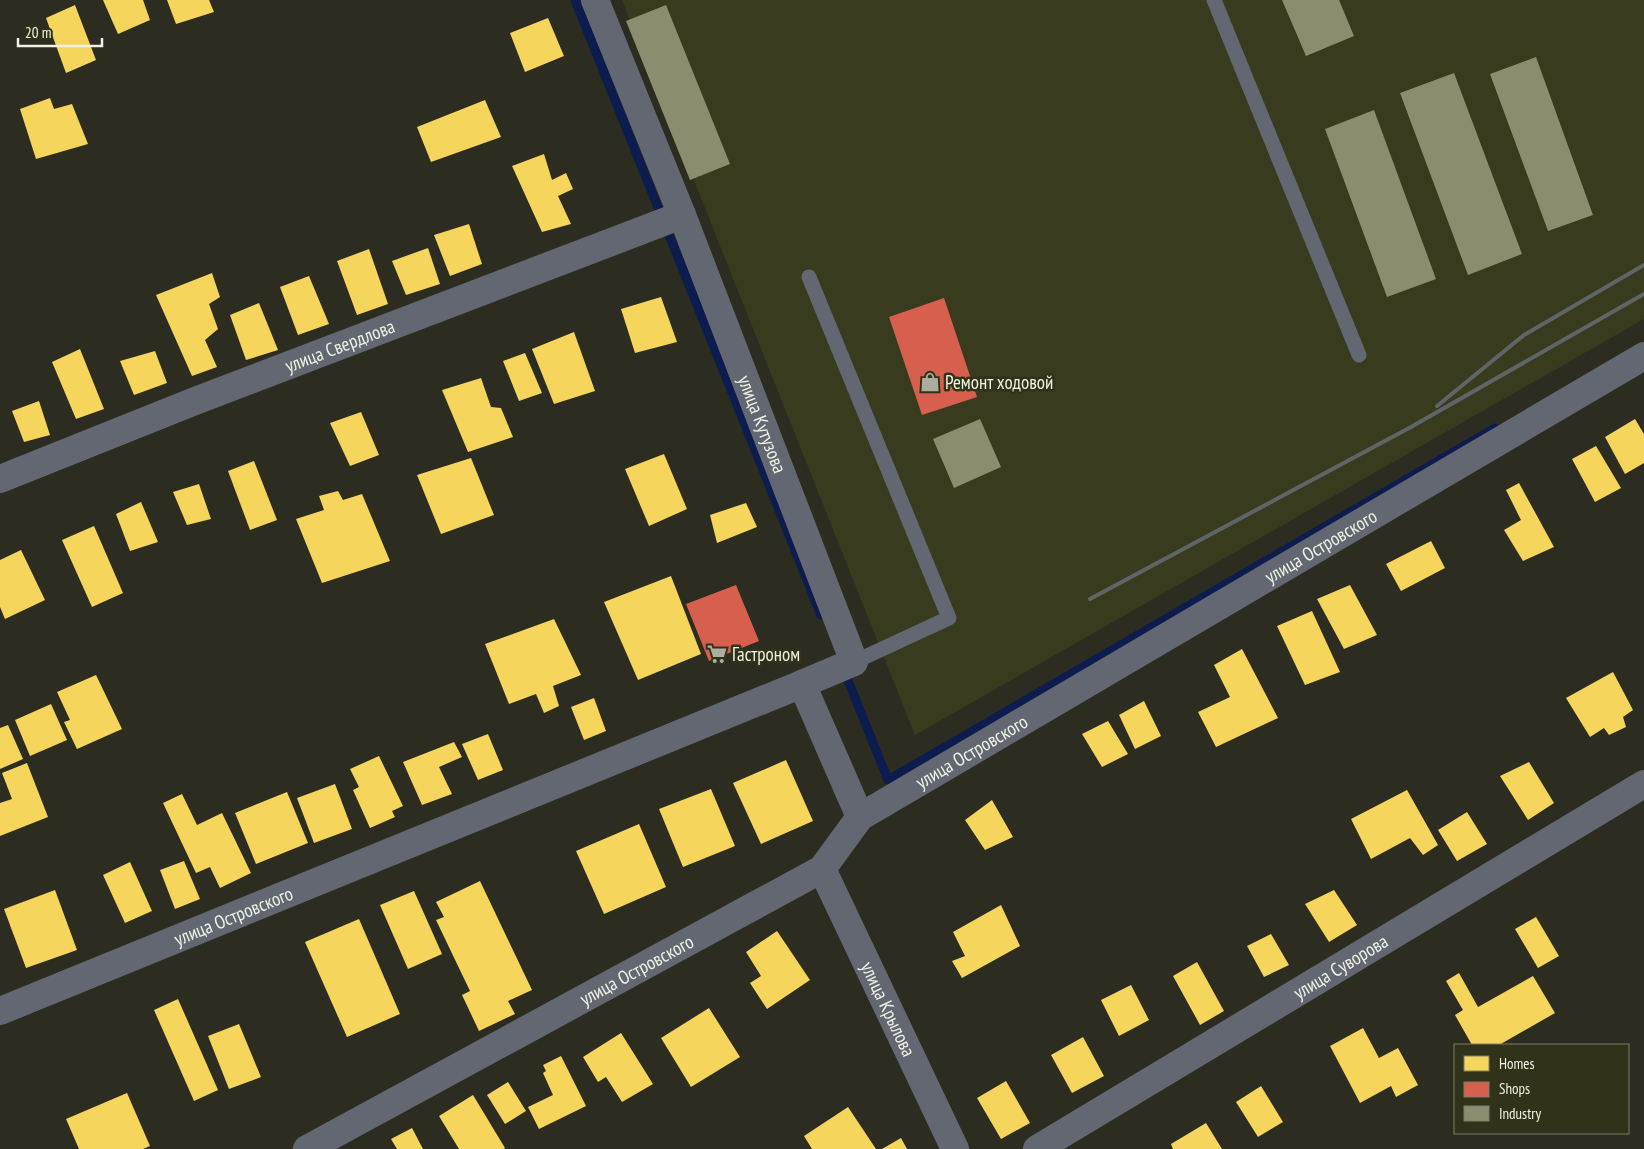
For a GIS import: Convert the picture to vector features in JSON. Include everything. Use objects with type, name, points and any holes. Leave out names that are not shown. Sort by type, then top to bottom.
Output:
[{"type":"street","name":"улица Кутузова","points":[[595,0],[682,215],[854,662]]},
{"type":"street","name":"улица Свердлова","points":[[0,480],[195,401],[682,215]]},
{"type":"street","name":"улица Островского","points":[[307,1149],[822,869],[860,817],[1644,356]]},
{"type":"street","points":[[854,662],[802,684],[860,817]]},
{"type":"street","name":"улица Островского","points":[[0,1012],[802,684]]},
{"type":"street","name":"улица Суворова","points":[[1037,1149],[1644,784]]},
{"type":"street","name":"улица Крылова","points":[[822,869],[955,1149]]},
{"type":"lane","points":[[1214,0],[1359,356]]},
{"type":"lane","points":[[809,278],[949,618],[854,662]]},
{"type":"shaded area","points":[[622,0],[1644,0],[1644,319],[915,735]]},
{"type":"building: Homes","points":[[103,0],[143,0],[150,20],[118,34]]},
{"type":"building: Homes","points":[[167,0],[209,0],[214,12],[176,24]]},
{"type":"building: Homes","points":[[75,5],[96,60],[66,73],[46,18]]},
{"type":"building: Homes","points":[[548,18],[564,56],[525,72],[510,33]]},
{"type":"building: Homes","points":[[50,98],[54,109],[72,104],[88,144],[36,159],[20,109]]},
{"type":"building: Homes","points":[[485,100],[501,137],[431,162],[417,127]]},
{"type":"building: Homes","points":[[544,154],[552,180],[566,173],[573,189],[558,196],[571,224],[542,232],[512,166]]},
{"type":"building: Homes","points":[[469,224],[482,264],[450,276],[434,235]]},
{"type":"building: Homes","points":[[428,248],[440,284],[406,295],[392,261]]},
{"type":"building: Homes","points":[[369,249],[388,304],[357,315],[337,261]]},
{"type":"building: Homes","points":[[212,273],[220,297],[209,304],[218,329],[205,340],[217,367],[192,376],[156,295]]},
{"type":"building: Homes","points":[[309,276],[329,324],[298,335],[280,287]]},
{"type":"building: Homes","points":[[661,297],[677,342],[635,353],[621,309]]},
{"type":"building: Homes","points":[[259,303],[278,350],[246,360],[230,315]]},
{"type":"building: Homes","points":[[574,332],[595,391],[554,404],[532,349]]},
{"type":"building: Homes","points":[[80,349],[104,409],[76,419],[52,362]]},
{"type":"building: Homes","points":[[155,351],[167,383],[134,395],[120,361]]},
{"type":"building: Homes","points":[[525,353],[542,393],[519,401],[503,361]]},
{"type":"building: Homes","points":[[481,378],[491,407],[501,408],[513,437],[468,452],[442,390]]},
{"type":"building: Homes","points":[[39,401],[50,435],[24,442],[12,411]]},
{"type":"building: Homes","points":[[361,412],[379,455],[350,466],[330,423]]},
{"type":"building: Homes","points":[[1635,419],[1644,434],[1644,463],[1625,474],[1605,437]]},
{"type":"building: Homes","points":[[1596,446],[1621,488],[1595,502],[1572,459]]},
{"type":"building: Homes","points":[[664,454],[687,509],[649,526],[625,469]]},
{"type":"building: Homes","points":[[471,458],[494,515],[441,534],[417,475]]},
{"type":"building: Homes","points":[[254,461],[277,520],[250,530],[228,471]]},
{"type":"building: Homes","points":[[1519,483],[1554,547],[1523,561],[1504,530],[1521,520],[1506,490]]},
{"type":"building: Homes","points":[[199,484],[211,519],[187,525],[173,492]]},
{"type":"building: Homes","points":[[338,491],[343,500],[362,494],[390,561],[322,583],[296,519],[324,510],[319,496]]},
{"type":"building: Homes","points":[[141,502],[158,542],[130,551],[116,514]]},
{"type":"building: Homes","points":[[746,503],[757,527],[717,543],[710,515]]},
{"type":"building: Homes","points":[[94,526],[123,593],[92,607],[62,540]]},
{"type":"building: Homes","points":[[1431,541],[1445,568],[1401,591],[1386,564]]},
{"type":"building: Homes","points":[[21,550],[45,600],[5,619],[0,607],[0,560]]},
{"type":"building: Homes","points":[[671,576],[701,654],[638,680],[604,602]]},
{"type":"building: Homes","points":[[1350,585],[1377,635],[1344,649],[1317,599]]},
{"type":"building: Homes","points":[[1312,611],[1340,672],[1305,685],[1277,626]]},
{"type":"building: Homes","points":[[554,619],[581,675],[553,686],[559,706],[544,713],[536,694],[509,704],[485,644]]},
{"type":"building: Homes","points":[[1242,649],[1278,718],[1216,747],[1198,712],[1230,697],[1214,665]]},
{"type":"building: Homes","points":[[1613,672],[1633,710],[1623,717],[1626,727],[1609,735],[1604,728],[1590,737],[1566,698]]},
{"type":"building: Homes","points":[[96,675],[122,729],[77,749],[64,722],[70,720],[57,692]]},
{"type":"building: Homes","points":[[594,698],[606,731],[584,740],[571,707]]},
{"type":"building: Homes","points":[[1144,701],[1161,736],[1135,749],[1119,715]]},
{"type":"building: Homes","points":[[51,704],[67,740],[30,756],[15,720]]},
{"type":"building: Homes","points":[[1108,721],[1128,754],[1102,767],[1082,734]]},
{"type":"building: Homes","points":[[8,725],[23,759],[0,769],[0,728]]},
{"type":"building: Homes","points":[[488,734],[503,770],[478,780],[462,744]]},
{"type":"building: Homes","points":[[454,742],[462,757],[439,767],[452,794],[422,805],[403,762]]},
{"type":"building: Homes","points":[[379,756],[403,806],[392,811],[395,817],[370,828],[353,790],[359,787],[350,769]]},
{"type":"building: Homes","points":[[786,760],[813,821],[761,844],[733,783]]},
{"type":"building: Homes","points":[[1529,762],[1554,803],[1528,820],[1500,776]]},
{"type":"building: Homes","points":[[27,763],[48,817],[0,836],[0,803],[12,799],[2,773]]},
{"type":"building: Homes","points":[[335,784],[352,829],[314,843],[297,798]]},
{"type":"building: Homes","points":[[711,789],[735,846],[683,867],[659,809]]},
{"type":"building: Homes","points":[[1407,790],[1438,845],[1423,855],[1410,838],[1371,859],[1351,819]]},
{"type":"building: Homes","points":[[287,792],[308,843],[256,864],[235,813]]},
{"type":"building: Homes","points":[[182,794],[197,825],[222,813],[251,873],[220,888],[210,867],[196,873],[163,803]]},
{"type":"building: Homes","points":[[992,800],[1013,837],[985,850],[965,820]]},
{"type":"building: Homes","points":[[1467,812],[1487,844],[1457,861],[1438,830]]},
{"type":"building: Homes","points":[[639,824],[666,887],[604,914],[576,851]]},
{"type":"building: Homes","points":[[184,861],[200,899],[175,909],[160,870]]},
{"type":"building: Homes","points":[[130,862],[152,911],[125,923],[103,875]]},
{"type":"building: Homes","points":[[480,881],[532,990],[508,1001],[515,1014],[479,1031],[462,995],[470,991],[436,920],[444,917],[436,902]]},
{"type":"building: Homes","points":[[55,890],[77,950],[26,968],[4,909]]},
{"type":"building: Homes","points":[[1334,890],[1357,925],[1329,942],[1305,904]]},
{"type":"building: Homes","points":[[414,891],[442,954],[408,969],[380,905]]},
{"type":"building: Homes","points":[[1001,905],[1020,946],[962,978],[952,961],[965,956],[953,932]]},
{"type":"building: Homes","points":[[1536,917],[1559,956],[1538,968],[1515,929]]},
{"type":"building: Homes","points":[[359,919],[400,1014],[347,1037],[305,942]]},
{"type":"building: Homes","points":[[777,931],[810,980],[767,1009],[750,983],[761,976],[746,952]]},
{"type":"building: Homes","points":[[1271,934],[1289,965],[1264,977],[1247,946]]},
{"type":"building: Homes","points":[[1197,962],[1224,1011],[1200,1025],[1173,976]]},
{"type":"building: Homes","points":[[1459,973],[1478,1007],[1533,976],[1555,1013],[1501,1044],[1471,1044],[1455,1015],[1463,1010],[1446,981]]},
{"type":"building: Homes","points":[[1131,985],[1149,1020],[1119,1036],[1101,1000]]},
{"type":"building: Homes","points":[[178,999],[218,1090],[194,1101],[154,1010]]},
{"type":"building: Homes","points":[[709,1008],[740,1057],[691,1087],[661,1038]]},
{"type":"building: Homes","points":[[239,1024],[261,1077],[229,1089],[208,1036]]},
{"type":"building: Homes","points":[[1363,1028],[1379,1058],[1398,1048],[1418,1085],[1396,1097],[1391,1086],[1360,1103],[1330,1046]]},
{"type":"building: Homes","points":[[621,1033],[653,1084],[622,1102],[606,1077],[598,1082],[583,1057]]},
{"type":"building: Homes","points":[[1083,1037],[1104,1076],[1072,1093],[1051,1055]]},
{"type":"building: Homes","points":[[561,1056],[586,1106],[539,1129],[528,1107],[553,1095],[543,1073],[546,1071],[543,1065]]},
{"type":"building: Homes","points":[[1006,1081],[1030,1123],[1001,1139],[977,1098]]},
{"type":"building: Homes","points":[[508,1082],[526,1111],[505,1124],[487,1095]]},
{"type":"building: Homes","points":[[1261,1086],[1283,1122],[1258,1137],[1236,1102]]},
{"type":"building: Homes","points":[[127,1093],[150,1146],[143,1149],[79,1149],[66,1119]]},
{"type":"building: Homes","points":[[473,1095],[504,1149],[459,1149],[439,1116]]},
{"type":"building: Homes","points":[[848,1107],[876,1149],[812,1149],[804,1136]]},
{"type":"building: Homes","points":[[1206,1123],[1222,1149],[1173,1149],[1171,1144]]},
{"type":"building: Homes","points":[[412,1128],[423,1149],[397,1149],[391,1139]]},
{"type":"building: Homes","points":[[901,1138],[907,1149],[882,1149]]},
{"type":"building: Shops","points":[[944,298],[977,397],[922,415],[889,317]]},
{"type":"building: Shops","points":[[736,585],[759,641],[709,661],[686,604]]},
{"type":"building: Industry","points":[[1282,0],[1339,0],[1354,36],[1306,56]]},
{"type":"building: Industry","points":[[666,5],[730,164],[690,180],[626,21]]},
{"type":"building: Industry","points":[[1536,57],[1593,215],[1548,231],[1490,74]]},
{"type":"building: Industry","points":[[1454,73],[1522,254],[1468,275],[1400,93]]},
{"type":"building: Industry","points":[[1374,110],[1436,279],[1387,297],[1325,129]]},
{"type":"building: Industry","points":[[980,419],[1001,467],[954,488],[933,439]]},
{"type":"waterway","points":[[575,0],[821,615]]},
{"type":"waterway","points":[[843,668],[888,780],[1495,428]]},
{"type":"railway","points":[[1437,406],[1524,335],[1644,265]]},
{"type":"railway","points":[[1090,599],[1411,427],[1644,294]]},
{"type":"place","name":"Ремонт ходовой","points":[[930,382]]},
{"type":"place","name":"Гастроном","points":[[717,654]]}]
